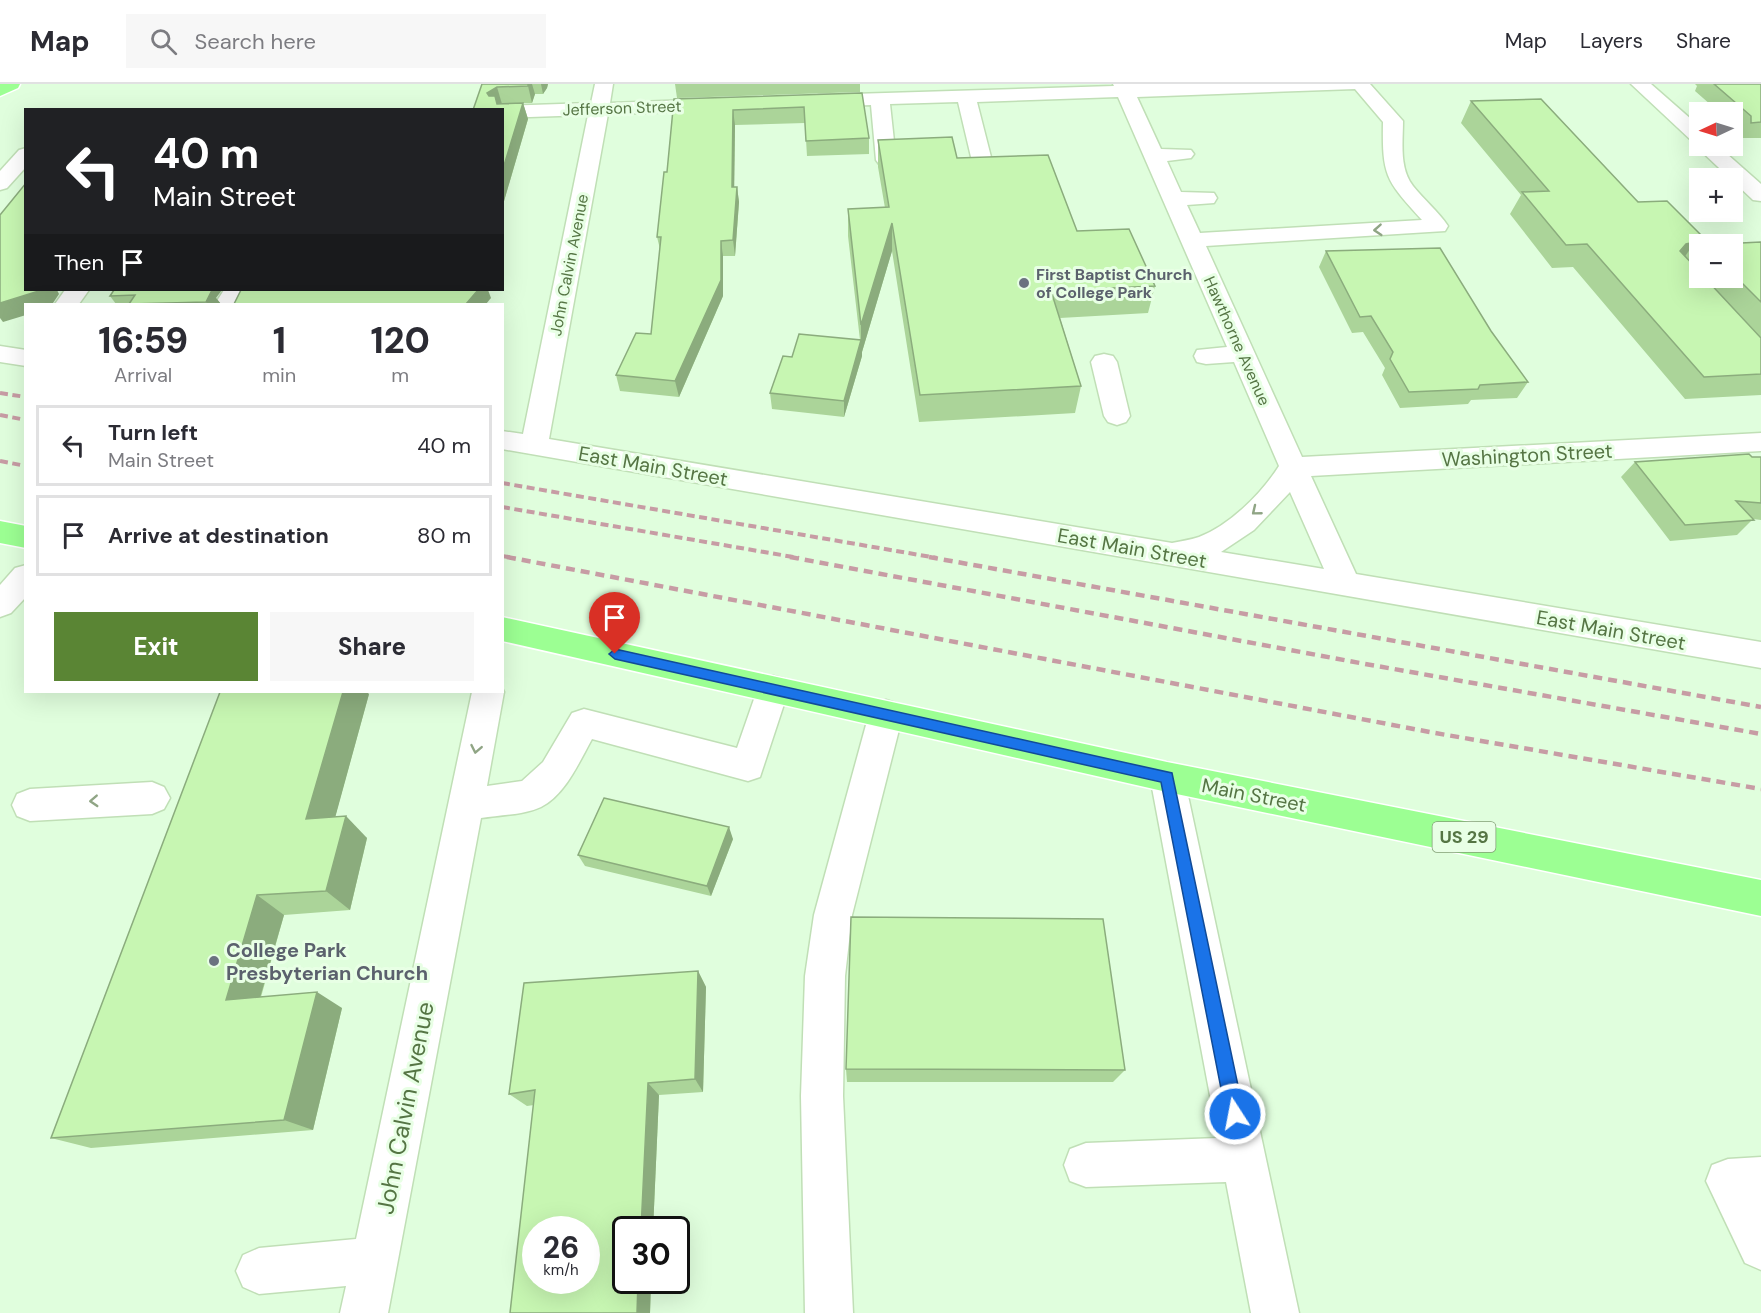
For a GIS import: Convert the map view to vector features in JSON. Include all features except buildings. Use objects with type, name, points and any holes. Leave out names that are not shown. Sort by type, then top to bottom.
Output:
[{"type":"main road","points":[[0,90],[11,84]]},
{"type":"main road","points":[[0,532],[24,537]]},
{"type":"main road","name":"Main Street","points":[[504,629],[1167,777],[1761,898]]},
{"type":"street","name":"John Calvin Avenue","points":[[534,445],[604,84]]},
{"type":"street","points":[[798,102],[880,99],[919,91],[966,97],[1123,88],[1354,84]]},
{"type":"street","points":[[1192,240],[1437,226],[1431,216],[1401,185],[1393,162],[1393,121],[1360,84]]},
{"type":"street","points":[[1640,84],[1689,128]]},
{"type":"street","name":"Hawthorne Avenue","points":[[1123,88],[1148,121],[1154,156],[1346,585]]},
{"type":"street","points":[[966,97],[981,158]]},
{"type":"street","points":[[880,99],[886,160]]},
{"type":"street","name":"Jefferson Street","points":[[504,112],[740,104]]},
{"type":"street","points":[[1154,156],[1184,154]]},
{"type":"street","points":[[0,184],[24,156]]},
{"type":"street","points":[[1718,156],[1761,195]]},
{"type":"street","points":[[1173,199],[1206,198]]},
{"type":"street","points":[[0,354],[24,358]]},
{"type":"street","points":[[1206,356],[1243,354]]},
{"type":"street","points":[[1104,362],[1117,416]]},
{"type":"street","name":"East Main Street","points":[[504,440],[985,514],[1169,555],[1761,655]]},
{"type":"street","name":"Washington Street","points":[[1293,467],[1761,442]]},
{"type":"street","points":[[1169,555],[1209,545],[1235,528],[1283,485],[1293,467]]},
{"type":"street","points":[[0,604],[15,578]]},
{"type":"street","points":[[465,805],[531,795],[555,773],[584,723],[748,766],[773,689]]},
{"type":"street","name":"John Calvin Avenue","points":[[364,1313],[488,693]]},
{"type":"street","points":[[829,1313],[822,1096],[825,976],[833,915],[886,714]]},
{"type":"street","points":[[1167,777],[1275,1313]]},
{"type":"street","points":[[30,805],[152,798]]},
{"type":"street","points":[[1086,1165],[1244,1159]]},
{"type":"street","points":[[1761,1179],[1728,1181],[1761,1247]]},
{"type":"street","points":[[259,1271],[374,1260]]},
{"type":"railway","points":[[0,393],[24,397]]},
{"type":"railway","points":[[0,415],[24,420]]},
{"type":"railway","points":[[0,461],[24,466]]},
{"type":"railway","points":[[504,483],[937,558]]},
{"type":"railway","points":[[504,507],[799,558]]},
{"type":"railway","points":[[504,556],[515,558]]},
{"type":"railway","points":[[507,557],[1435,733],[1761,789]]},
{"type":"railway","points":[[790,557],[1360,663],[1761,734]]},
{"type":"railway","points":[[929,557],[1761,707]]},
{"type":"place","name":"First Baptist Church of College Park","points":[[1024,283]]},
{"type":"place","name":"College Park Presbyterian Church","points":[[214,961]]},
{"type":"route","points":[[615,654],[1167,777],[1235,1114]]}]
